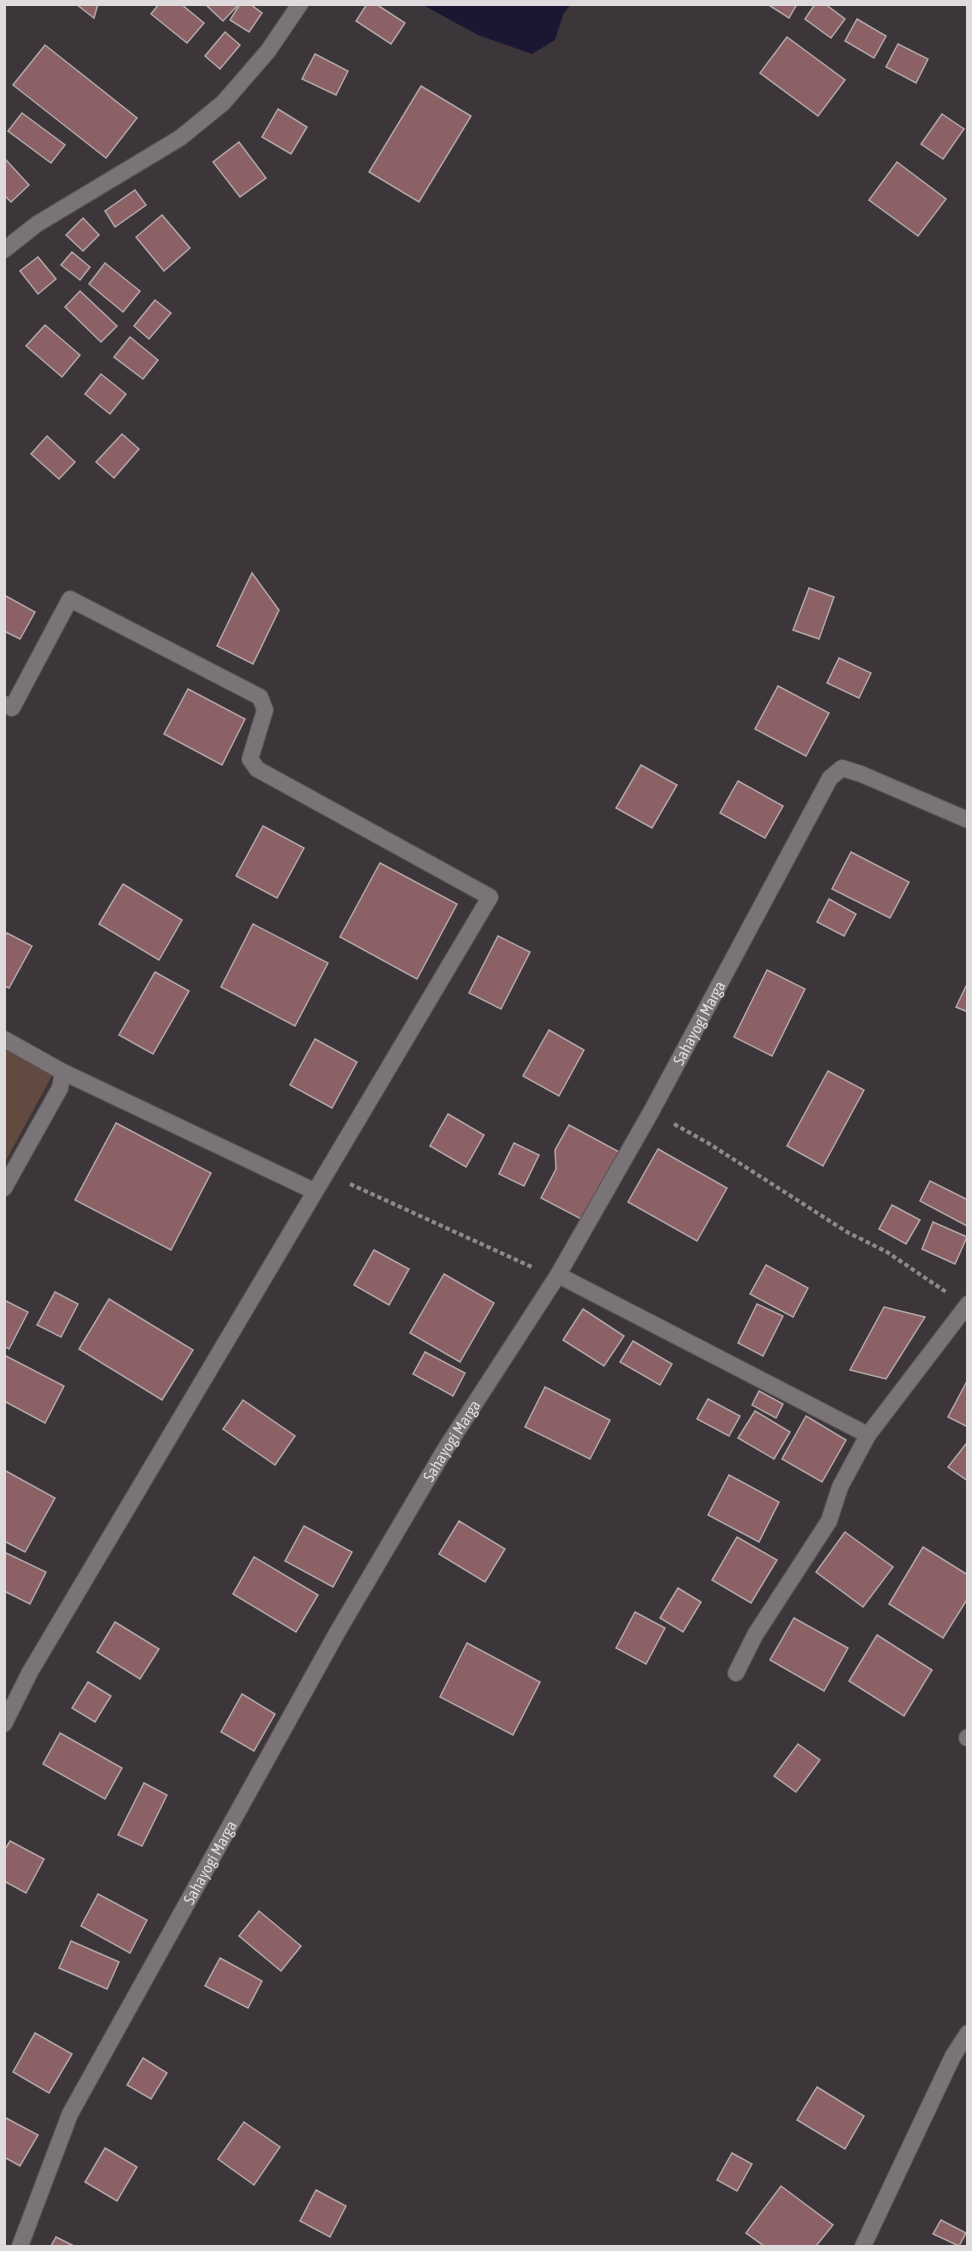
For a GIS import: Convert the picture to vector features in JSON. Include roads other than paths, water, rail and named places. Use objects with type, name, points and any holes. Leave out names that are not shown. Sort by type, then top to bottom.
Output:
[{"type":"street","points":[[4,250],[37,224],[180,138],[223,103],[268,51],[300,4]]},
{"type":"street","points":[[4,704],[12,708],[69,599],[260,697],[266,710],[250,759],[257,769],[490,897],[30,1672],[4,1724]]},
{"type":"street","name":"Sahayogi Marga","points":[[20,2247],[70,2114],[338,1631],[444,1451],[558,1275],[651,1112],[830,778],[842,768],[968,820]]},
{"type":"street","points":[[4,1039],[63,1072],[314,1191]]},
{"type":"street","points":[[4,1188],[60,1088],[63,1072]]},
{"type":"street","points":[[558,1275],[868,1435]]},
{"type":"street","points":[[736,1673],[755,1635],[829,1521],[840,1487],[868,1435],[967,1305]]},
{"type":"street","points":[[863,2247],[953,2056],[968,2033]]}]
